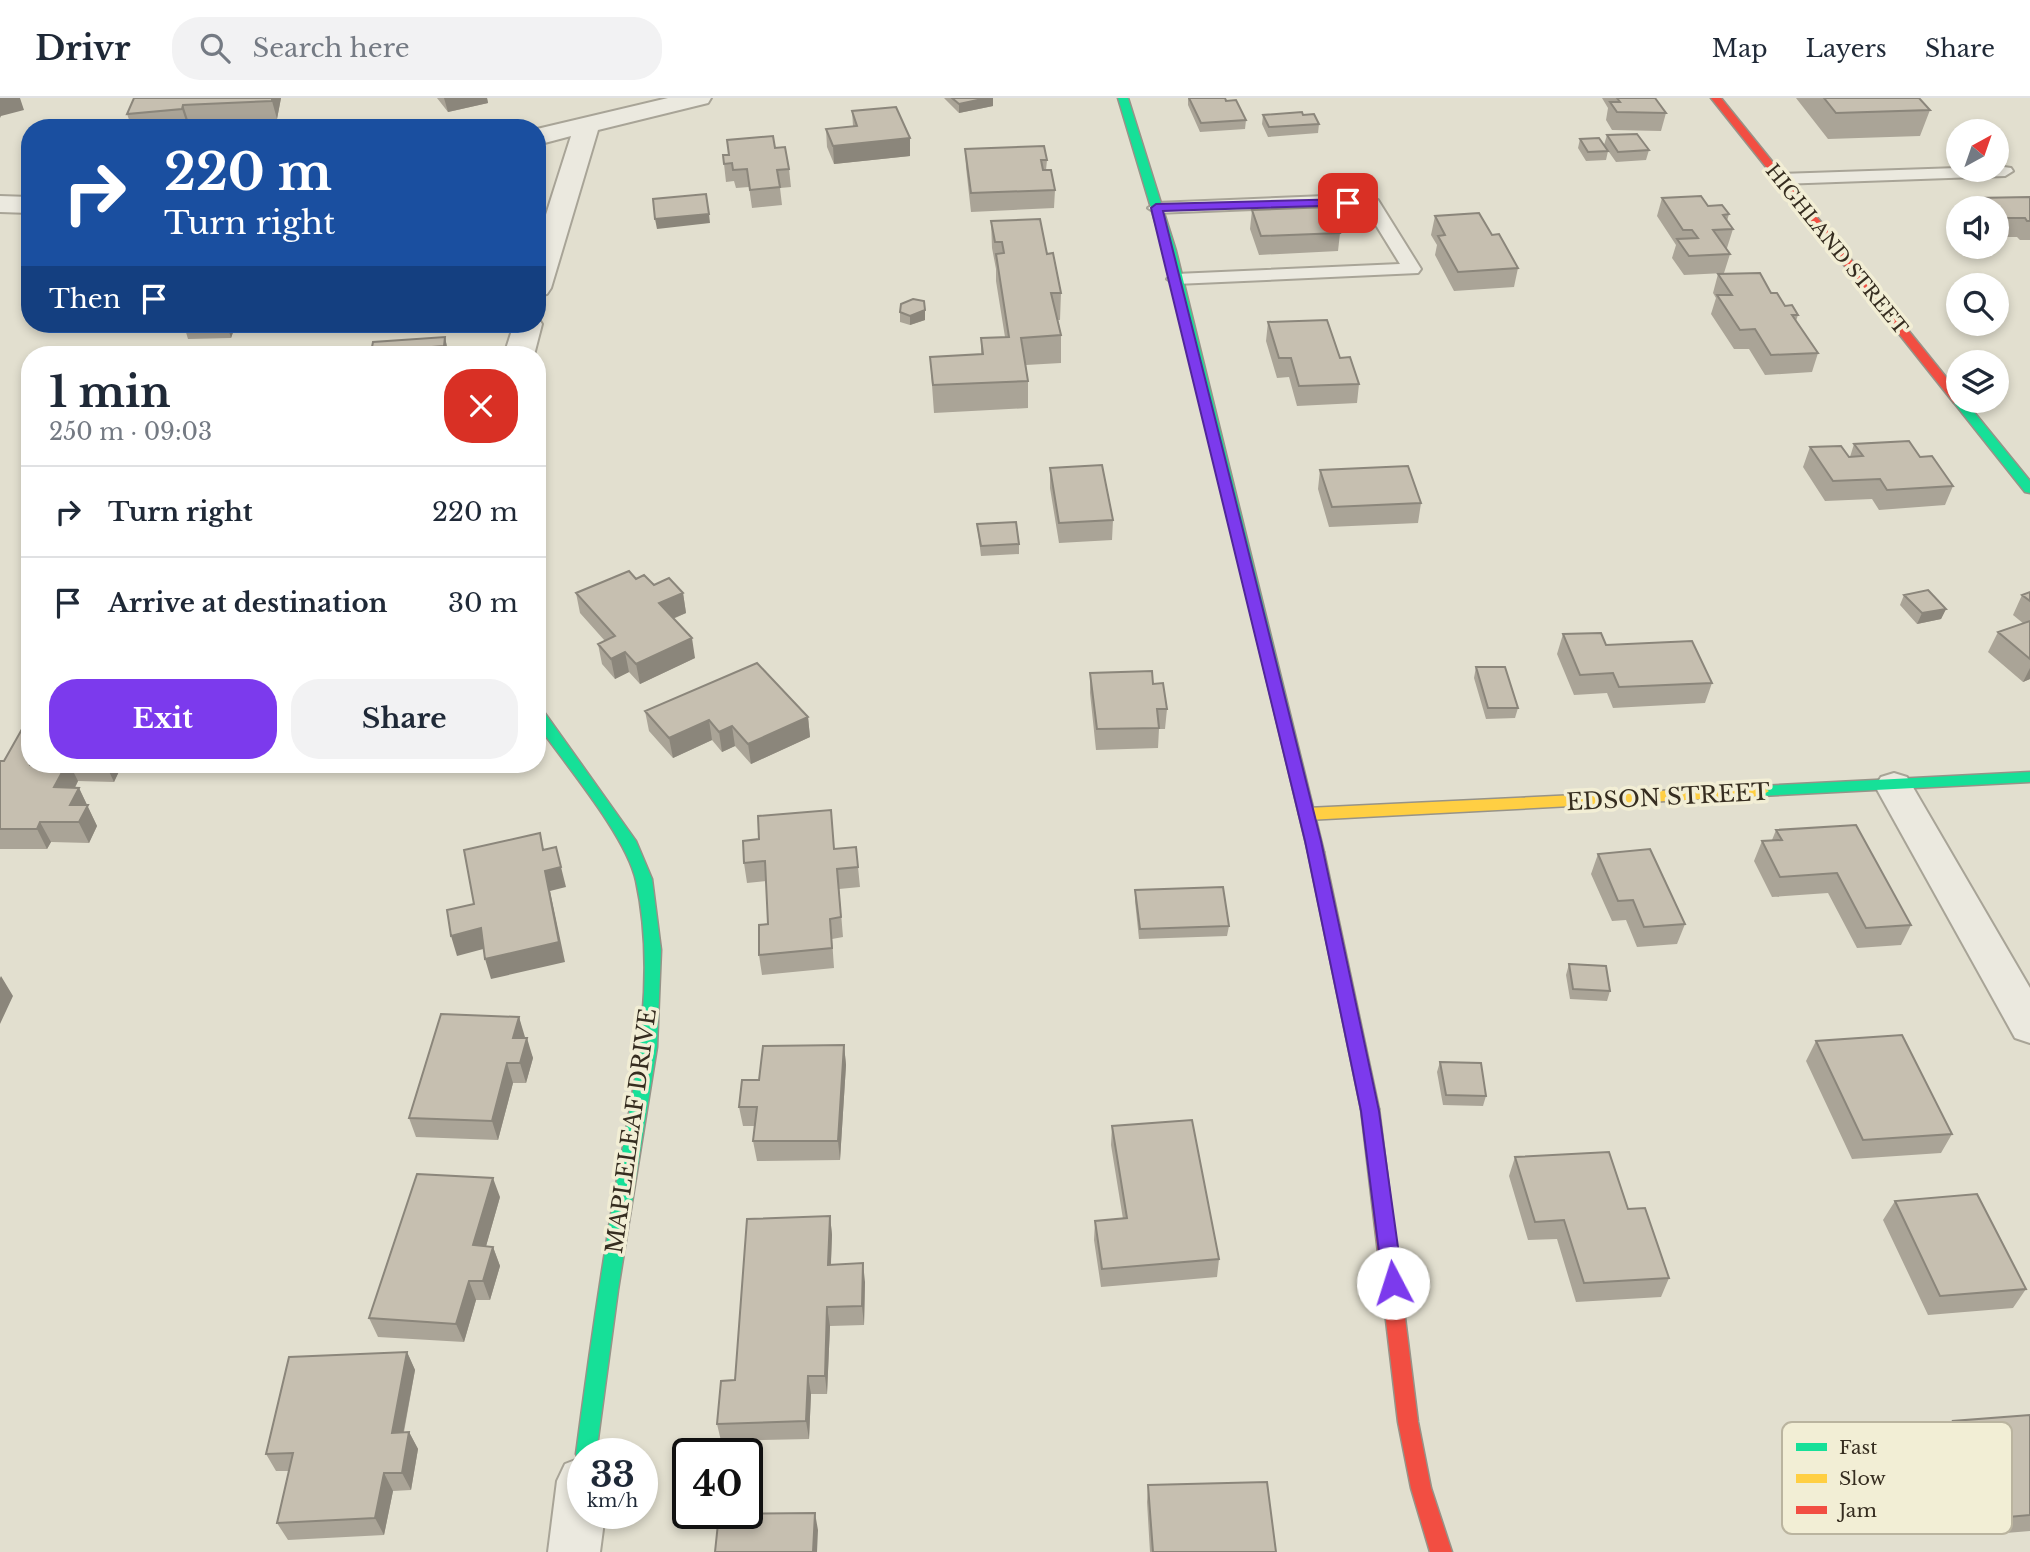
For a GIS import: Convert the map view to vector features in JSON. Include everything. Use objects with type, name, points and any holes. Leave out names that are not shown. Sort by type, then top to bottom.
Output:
[{"type":"street","points":[[546,135],[699,98]]},
{"type":"street","points":[[1123,98],[1139,142],[1176,279],[1307,814],[1370,1111],[1388,1230],[1403,1387],[1416,1470],[1441,1552]]},
{"type":"street","name":"HIGHLAND STREET","points":[[1716,98],[1946,384]]},
{"type":"street","points":[[546,259],[587,126]]},
{"type":"street","name":"HIGHLAND STREET","points":[[1969,413],[2030,489]]},
{"type":"street","name":"MAPLELEAF DRIVE","points":[[546,726],[628,841],[644,880],[653,950],[648,1047],[608,1290],[588,1438]]},
{"type":"street","name":"EDSON STREET","points":[[1307,814],[2030,777]]},
{"type":"street","points":[[1894,786],[2030,1026]]},
{"type":"street","points":[[574,1552],[577,1529]]},
{"type":"lane","points":[[1780,179],[1946,173]]},
{"type":"lane","points":[[1156,208],[1325,201],[1371,204],[1412,269],[1176,279]]},
{"type":"building","points":[[134,98],[272,98],[272,101],[183,105],[182,109],[127,114]]},
{"type":"building","points":[[952,98],[987,98],[959,104]]},
{"type":"building","points":[[1189,98],[1236,100],[1246,120],[1201,123]]},
{"type":"building","points":[[1617,98],[1655,98],[1666,113],[1617,112],[1610,102],[1620,102]]},
{"type":"building","points":[[1824,98],[1919,98],[1930,110],[1836,113]]},
{"type":"building","points":[[896,107],[910,138],[833,146],[826,129],[857,126],[852,111]]},
{"type":"building","points":[[1302,112],[1303,115],[1314,114],[1319,124],[1269,127],[1263,115]]},
{"type":"building","points":[[1637,134],[1649,150],[1618,152],[1607,135]]},
{"type":"building","points":[[773,136],[775,148],[785,147],[789,169],[777,170],[780,187],[750,190],[747,169],[733,170],[732,163],[724,164],[723,155],[729,155],[727,140]]},
{"type":"building","points":[[1599,138],[1608,151],[1588,152],[1580,139]]},
{"type":"building","points":[[1044,146],[1047,160],[1041,160],[1043,170],[1051,170],[1055,190],[971,193],[965,149]]},
{"type":"building","points":[[706,194],[709,214],[655,219],[653,199]]},
{"type":"building","points":[[1701,196],[1708,206],[1722,205],[1729,214],[1723,215],[1733,229],[1713,230],[1730,254],[1689,256],[1677,239],[1698,238],[1692,230],[1683,230],[1662,198]]},
{"type":"building","points":[[2009,197],[2030,197],[2030,221],[2025,218],[2009,218]]},
{"type":"building","points":[[1330,207],[1340,233],[1261,236],[1252,210]]},
{"type":"building","points":[[1479,213],[1492,235],[1499,234],[1518,268],[1458,272],[1438,236],[1445,235],[1435,216]]},
{"type":"building","points":[[1040,219],[1047,254],[1053,253],[1061,293],[1051,293],[1061,335],[1021,338],[1028,381],[933,385],[930,357],[983,354],[981,338],[1009,337],[996,254],[1004,253],[1002,242],[995,242],[991,221]]},
{"type":"building","points":[[1760,273],[1771,293],[1777,293],[1785,306],[1792,305],[1798,315],[1792,315],[1818,353],[1771,355],[1755,329],[1740,330],[1717,295],[1732,295],[1718,274]]},
{"type":"building","points":[[913,299],[924,301],[925,310],[910,316],[900,312],[901,304]]},
{"type":"building","points":[[1327,320],[1340,358],[1350,357],[1359,384],[1299,386],[1291,358],[1279,358],[1268,322]]},
{"type":"building","points":[[445,337],[444,346],[372,346],[373,342]]},
{"type":"building","points":[[1909,441],[1920,457],[1932,456],[1953,486],[1887,490],[1880,479],[1833,481],[1810,447],[1841,446],[1849,457],[1863,456],[1854,444]]},
{"type":"building","points":[[1102,465],[1113,520],[1059,523],[1050,468]]},
{"type":"building","points":[[1408,466],[1421,503],[1332,507],[1320,470]]},
{"type":"building","points":[[1016,522],[1019,544],[981,546],[977,524]]},
{"type":"building","points":[[629,571],[636,579],[644,575],[654,585],[669,578],[683,593],[659,603],[692,638],[636,664],[625,652],[611,659],[598,644],[615,636],[576,593]]},
{"type":"building","points":[[1928,590],[1946,609],[1922,613],[1904,595]]},
{"type":"building","points":[[2030,592],[2030,601],[2022,595]]},
{"type":"building","points":[[2030,621],[2030,659],[1998,632]]},
{"type":"building","points":[[1601,633],[1606,645],[1692,641],[1712,683],[1619,687],[1613,673],[1580,675],[1563,634]]},
{"type":"building","points":[[757,663],[808,717],[748,744],[732,726],[719,732],[709,720],[669,738],[645,711]]},
{"type":"building","points":[[1476,667],[1505,667],[1518,708],[1488,708]]},
{"type":"building","points":[[1152,671],[1153,684],[1163,683],[1167,709],[1157,709],[1159,728],[1097,729],[1090,673]]},
{"type":"building","points":[[21,731],[21,773],[62,773],[54,787],[79,788],[70,805],[88,805],[79,822],[40,822],[37,829],[0,829],[0,761],[4,761]]},
{"type":"building","points":[[831,810],[834,849],[856,847],[858,867],[837,869],[841,917],[830,919],[832,948],[759,955],[759,925],[768,924],[765,861],[744,863],[743,841],[759,839],[758,816]]},
{"type":"building","points":[[1856,825],[1911,925],[1866,928],[1837,873],[1780,877],[1762,841],[1782,840],[1776,830]]},
{"type":"building","points":[[540,833],[543,850],[556,847],[561,867],[545,871],[559,942],[485,959],[481,928],[451,936],[447,910],[474,904],[464,850]]},
{"type":"building","points":[[1650,849],[1685,924],[1644,927],[1633,900],[1618,901],[1598,854]]},
{"type":"building","points":[[1223,887],[1229,926],[1140,929],[1135,890]]},
{"type":"building","points":[[1569,964],[1606,966],[1610,991],[1573,989]]},
{"type":"building","points":[[441,1014],[519,1017],[513,1038],[527,1038],[520,1063],[507,1063],[492,1121],[409,1118]]},
{"type":"building","points":[[1902,1035],[1952,1134],[1863,1140],[1816,1041]]},
{"type":"building","points":[[844,1045],[838,1141],[753,1141],[757,1107],[739,1107],[742,1080],[759,1080],[763,1046]]},
{"type":"building","points":[[1440,1062],[1481,1063],[1486,1096],[1446,1095]]},
{"type":"building","points":[[1192,1120],[1219,1259],[1102,1269],[1095,1221],[1127,1218],[1112,1126]]},
{"type":"building","points":[[1609,1152],[1628,1209],[1645,1208],[1669,1278],[1584,1283],[1564,1220],[1535,1222],[1515,1157]]},
{"type":"building","points":[[417,1174],[493,1178],[473,1245],[493,1247],[483,1281],[469,1281],[456,1324],[369,1318]]},
{"type":"building","points":[[1977,1194],[2026,1289],[1940,1296],[1895,1201]]},
{"type":"building","points":[[830,1216],[828,1265],[863,1263],[862,1306],[827,1307],[825,1376],[808,1376],[806,1421],[717,1424],[721,1381],[735,1380],[747,1219]]},
{"type":"building","points":[[407,1352],[392,1433],[409,1432],[402,1473],[384,1473],[375,1518],[277,1523],[293,1453],[266,1454],[289,1357]]},
{"type":"building","points":[[2030,1415],[2030,1515],[2012,1517],[2012,1422],[1953,1421]]},
{"type":"building","points":[[1267,1482],[1276,1552],[1153,1552],[1148,1485]]},
{"type":"building","points":[[815,1513],[813,1552],[715,1552],[717,1529],[763,1529],[763,1514]]},
{"type":"traffic: fast","points":[[1123,98],[1170,251],[1316,852]]},
{"type":"traffic: fast","points":[[1969,413],[2030,489]]},
{"type":"traffic: fast","points":[[546,726],[628,841],[644,879],[653,950],[648,1047],[608,1290],[588,1438]]},
{"type":"traffic: fast","points":[[1761,791],[2030,777]]},
{"type":"traffic: slow","points":[[1307,814],[1761,791]]},
{"type":"traffic: slow","points":[[1316,852],[1370,1109]]},
{"type":"traffic: jam","points":[[1716,98],[1946,385]]},
{"type":"traffic: jam","points":[[1370,1109],[1408,1422],[1421,1488],[1441,1552]]},
{"type":"route","points":[[1348,203],[1325,201],[1156,208],[1184,312],[1313,841],[1370,1111],[1393,1283]]}]
